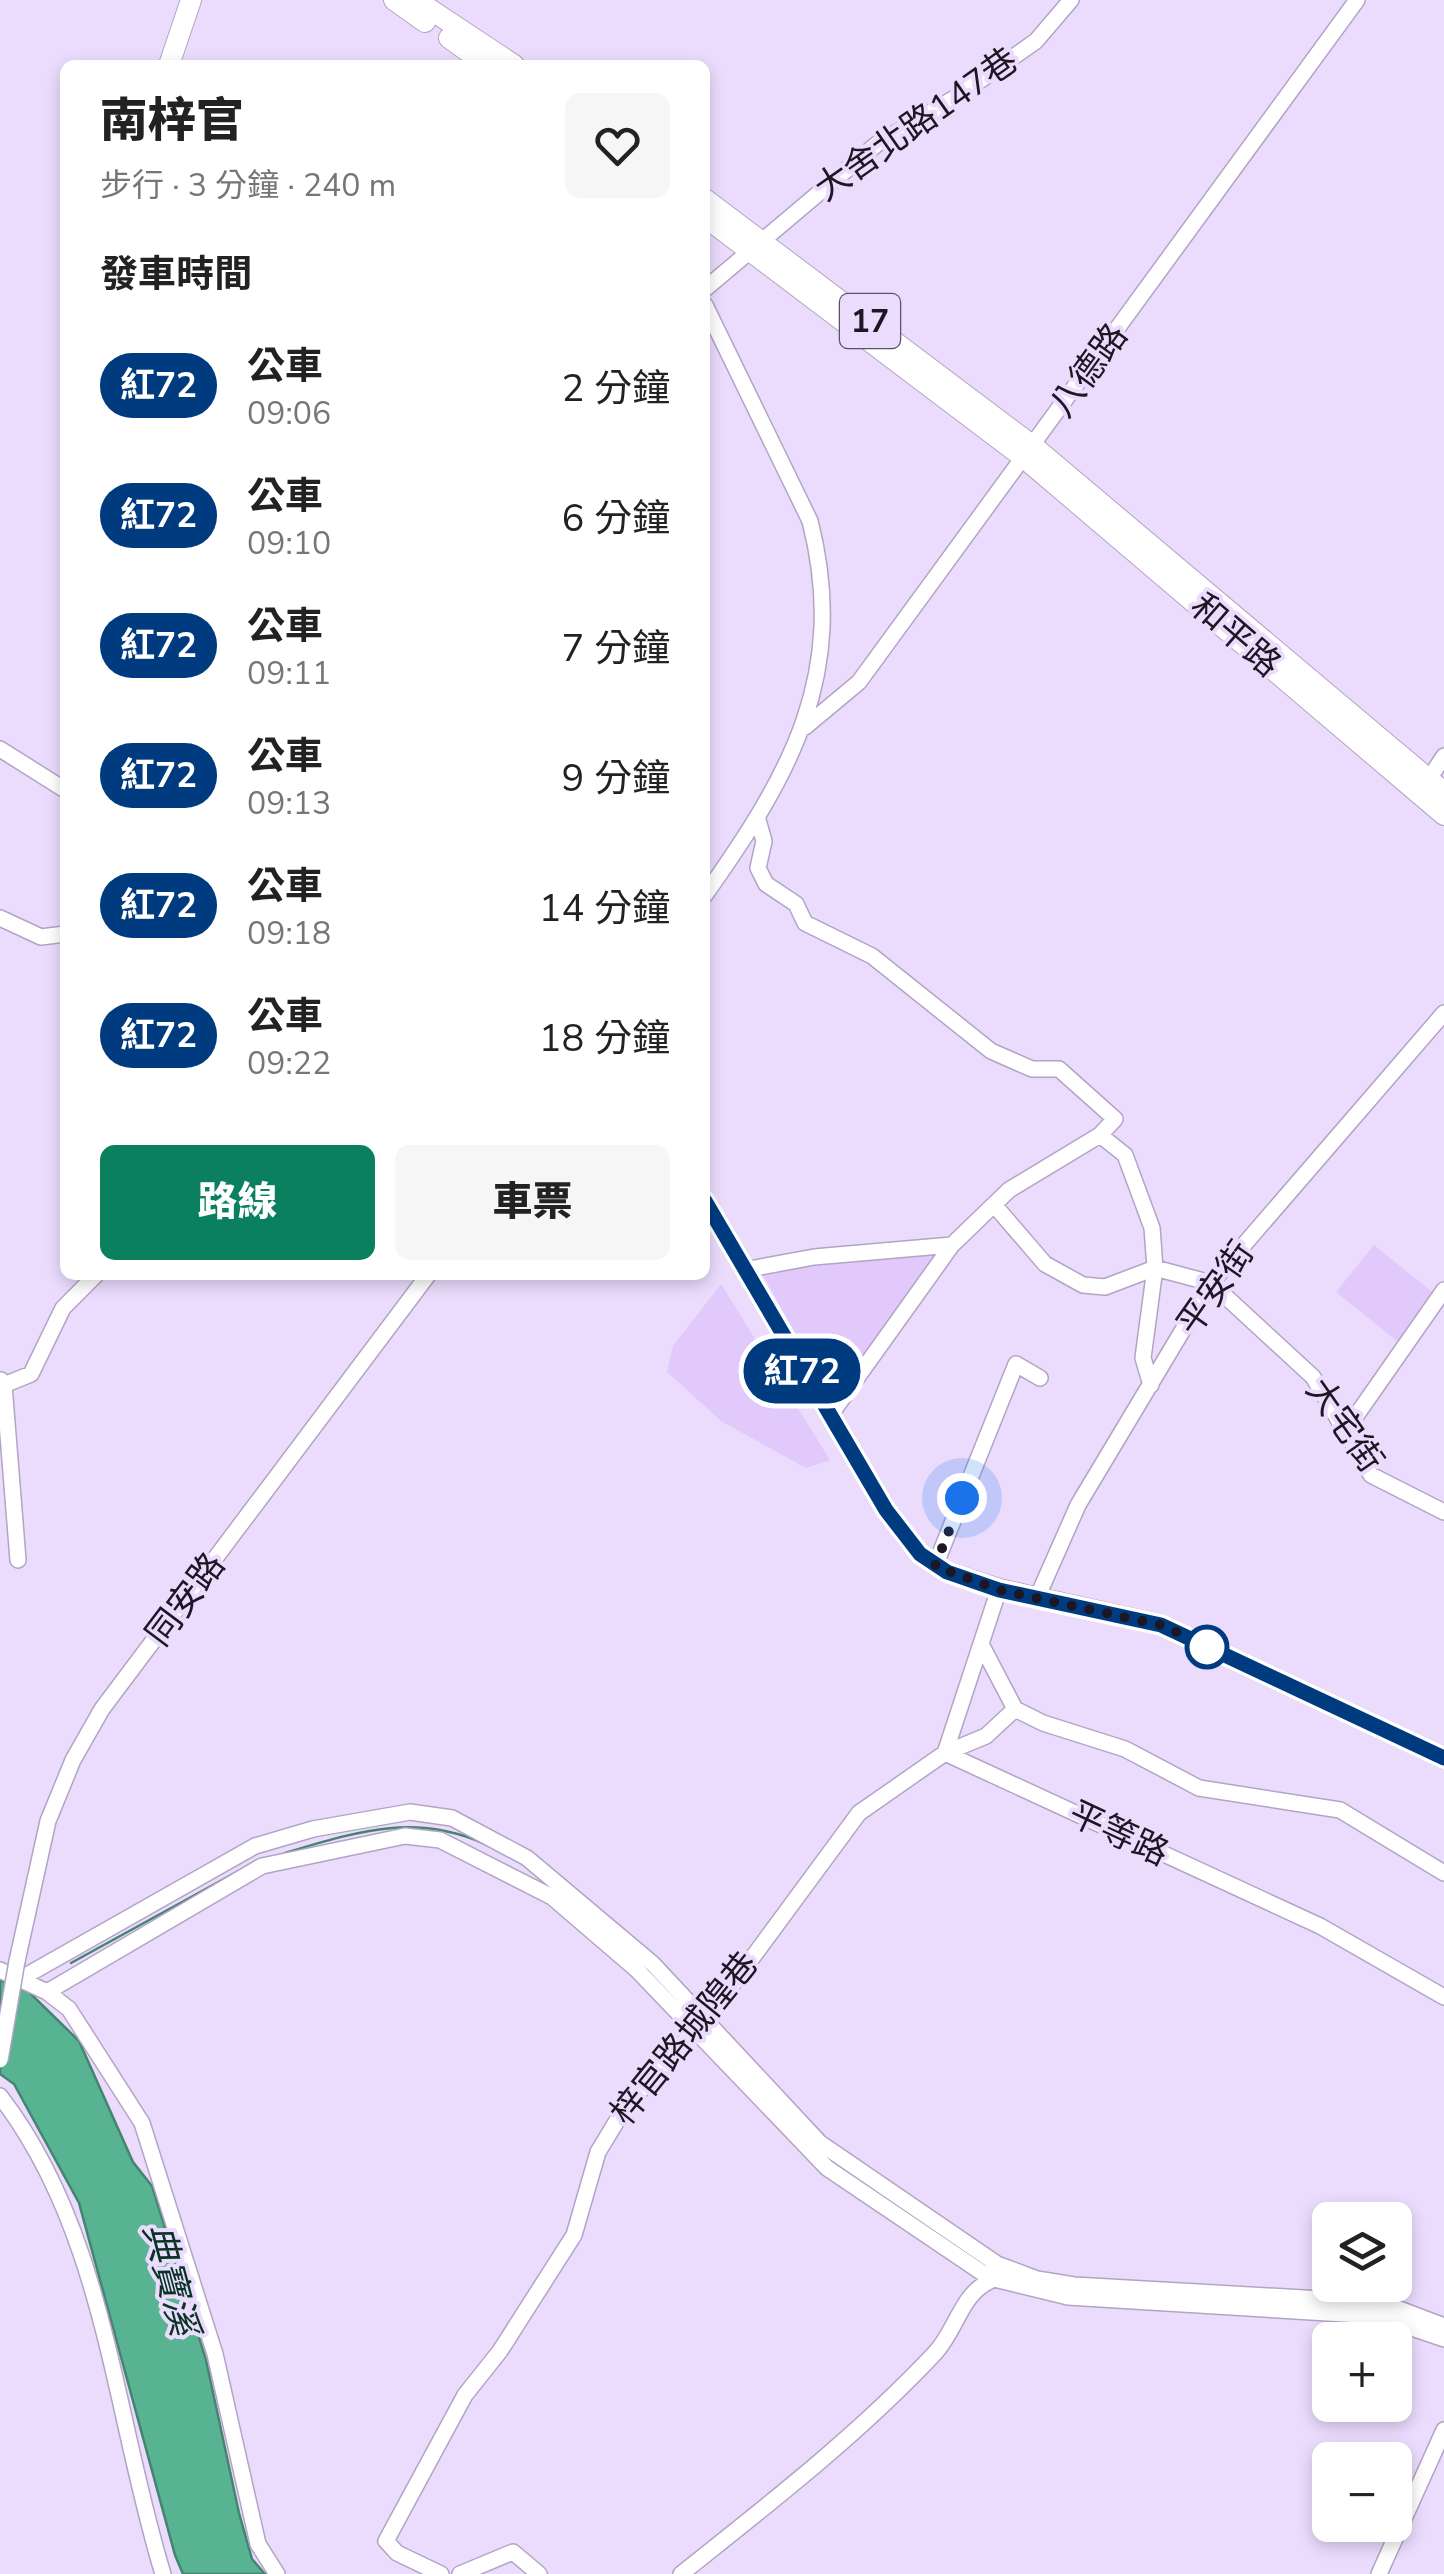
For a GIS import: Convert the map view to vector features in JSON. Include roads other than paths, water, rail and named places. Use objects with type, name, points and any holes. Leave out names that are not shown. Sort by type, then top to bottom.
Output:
[{"type":"main road","points":[[171,60],[192,0]]},
{"type":"main road","points":[[394,0],[480,60]]},
{"type":"main road","points":[[416,0],[506,60]]},
{"type":"main road","name":"17","points":[[710,203],[758,245],[1029,452]]},
{"type":"main road","name":"17","points":[[710,221],[758,245]]},
{"type":"main road","name":"和平路","points":[[1029,452],[1293,674],[1437,786]]},
{"type":"main road","name":"和平路","points":[[1293,674],[1444,815]]},
{"type":"main road","points":[[710,1210],[828,1417],[897,1526],[935,1566],[999,1590],[1161,1625],[1444,1758]]},
{"type":"street","name":"大舍北路147巷","points":[[710,285],[877,144],[958,96],[1036,41],[1071,0]]},
{"type":"street","name":"八德路","points":[[805,727],[859,682],[1357,0]]},
{"type":"street","points":[[710,315],[810,521],[816,545],[822,639],[805,727],[758,820],[710,889]]},
{"type":"street","points":[[0,749],[60,787]]},
{"type":"street","points":[[1437,786],[1444,756]]},
{"type":"street","points":[[758,820],[764,841],[758,868],[766,884],[796,904],[805,923],[837,936],[854,951],[872,956],[991,1051],[1032,1069],[1059,1069],[1114,1119],[1100,1135],[1043,1172],[1024,1179],[952,1245],[828,1417]]},
{"type":"street","points":[[2,922],[41,937],[60,935]]},
{"type":"street","name":"平安街","points":[[1037,1598],[1078,1505],[1211,1283],[1444,1013]]},
{"type":"street","points":[[1100,1135],[1125,1155],[1152,1228],[1155,1268],[1143,1358],[1151,1384]]},
{"type":"street","points":[[996,1207],[1045,1264],[1074,1281],[1105,1287],[1155,1268],[1211,1283]]},
{"type":"street","points":[[744,1270],[814,1257],[952,1245]]},
{"type":"street","points":[[18,1560],[2,1381],[31,1374],[62,1308],[91,1280]]},
{"type":"street","name":"同安路","points":[[0,2060],[48,1821],[74,1760],[102,1709],[424,1280]]},
{"type":"street","name":"大宅街","points":[[1211,1283],[1313,1377],[1371,1475],[1444,1512]]},
{"type":"street","points":[[1344,1432],[1444,1290]]},
{"type":"street","points":[[935,1566],[1016,1364],[1040,1378]]},
{"type":"street","points":[[945,1752],[999,1590]]},
{"type":"street","points":[[982,1646],[990,1670],[1016,1710],[1043,1724],[1125,1749],[1200,1788],[1340,1810],[1444,1873]]},
{"type":"street","name":"梓官路城隍巷","points":[[441,2574],[397,2553],[386,2541],[465,2394],[500,2351],[574,2235],[607,2133],[700,2025],[858,1812],[945,1752],[986,1736],[1016,1710]]},
{"type":"street","name":"平等路","points":[[945,1752],[1320,1926],[1444,1997]]},
{"type":"street","points":[[20,1979],[255,1846],[313,1829],[425,1812],[477,1827],[527,1858],[653,1964],[700,2025]]},
{"type":"street","points":[[47,1992],[262,1866],[404,1836],[440,1840],[536,1886],[700,2025],[820,2142],[832,2161],[992,2270],[1074,2285],[1376,2316],[1444,2339]]},
{"type":"street","points":[[0,1970],[47,1992],[69,2009],[142,2122],[215,2354],[258,2544],[277,2574]]},
{"type":"street","points":[[0,2096],[45,2163],[80,2254],[163,2574]]},
{"type":"street","points":[[681,2574],[772,2504],[842,2443],[938,2350],[992,2270]]},
{"type":"street","points":[[1254,2303],[1357,2301],[1394,2307],[1444,2326]]},
{"type":"street","points":[[1379,2574],[1444,2430]]},
{"type":"street","points":[[460,2574],[513,2552],[539,2574]]},
{"type":"water","name":"典寶溪","points":[[0,1980],[29,1992],[79,2041],[133,2162],[152,2186],[206,2360],[252,2559],[265,2574],[183,2574],[79,2203],[14,2084],[0,2074]]},
{"type":"waterway","points":[[285,1853],[361,1832],[409,1827],[459,1834],[485,1844]]},
{"type":"waterway","points":[[71,1963],[253,1863]]}]
